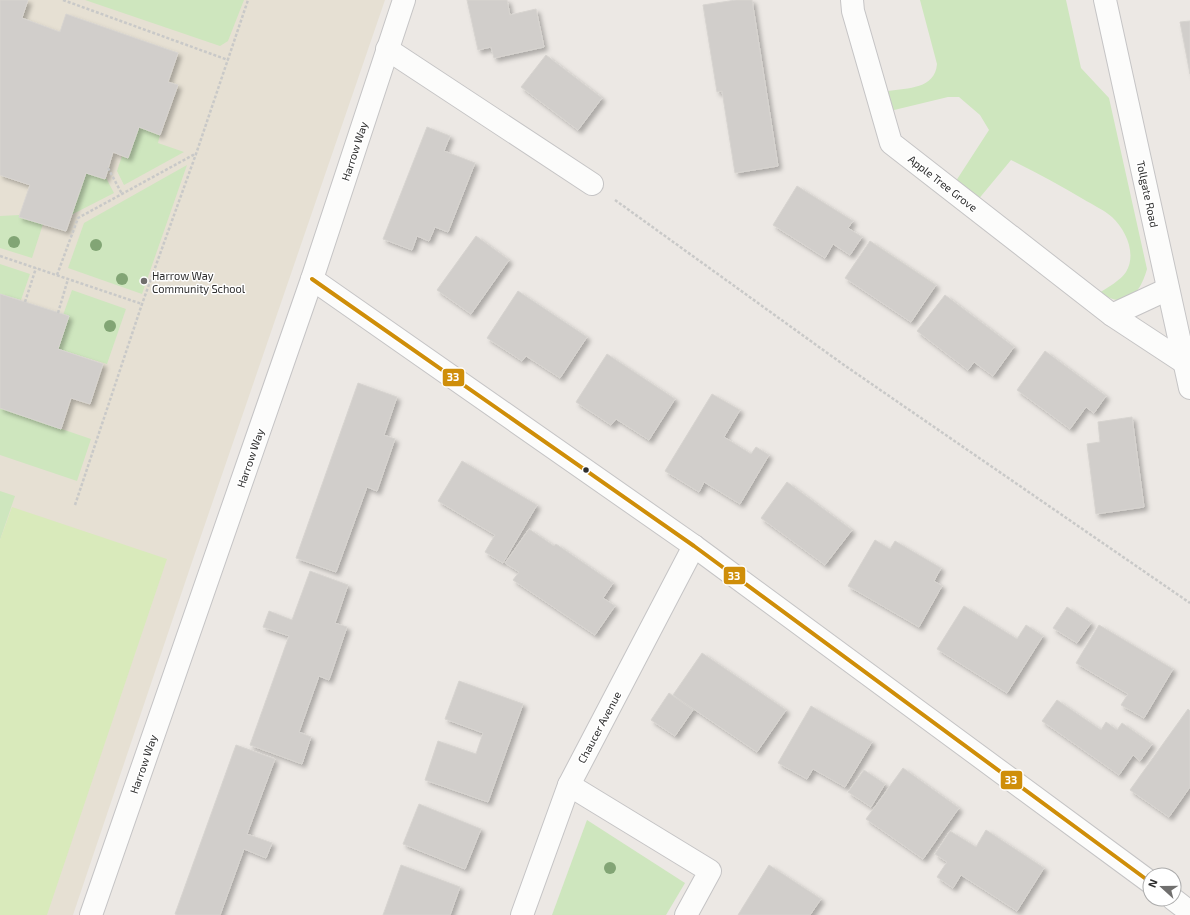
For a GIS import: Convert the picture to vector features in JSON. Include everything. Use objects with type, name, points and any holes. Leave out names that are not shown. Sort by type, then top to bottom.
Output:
[{"type":"street","name":"Harrow Way","points":[[91,915],[312,279],[404,0]]},
{"type":"street","name":"Apple Tree Grove","points":[[852,0],[853,11],[891,143],[1112,315],[1184,363]]},
{"type":"street","name":"Tollgate Road","points":[[1105,0],[1190,388]]},
{"type":"street","points":[[387,49],[592,184]]},
{"type":"street","points":[[312,279],[694,546],[1142,876]]},
{"type":"street","points":[[1112,315],[1168,289]]},
{"type":"street","name":"Chaucer Avenue","points":[[522,915],[569,785],[694,546]]},
{"type":"street","points":[[569,785],[710,871],[686,915]]},
{"type":"street","points":[[1182,906],[1190,912]]},
{"type":"path","points":[[63,0],[228,60]]},
{"type":"path","points":[[75,505],[142,304],[196,154],[248,0]]},
{"type":"path","points":[[57,275],[78,218],[196,154]]},
{"type":"path","points":[[108,168],[122,194]]},
{"type":"path","points":[[592,184],[844,365],[1190,603]]},
{"type":"path","points":[[0,256],[142,304]]},
{"type":"path","points":[[25,302],[36,268]]},
{"type":"path","points":[[58,313],[68,279]]},
{"type":"shaded area","name":"Harrow Way Community School","points":[[0,0],[385,0],[192,562],[73,915],[0,915]]},
{"type":"green space","points":[[85,0],[244,0],[228,41],[220,46]]},
{"type":"green space","points":[[920,0],[1066,0],[1081,68],[1109,98],[1147,269],[1137,290],[1129,298],[1117,300],[1099,293],[1114,284],[1124,275],[1129,265],[1130,258],[1130,250],[1122,229],[1112,217],[1102,210],[1011,160],[977,201],[954,184],[989,130],[980,115],[959,97],[948,97],[890,111],[888,91],[919,86],[926,83],[935,72],[937,64]]},
{"type":"green space","points":[[139,127],[160,135],[158,143],[184,152],[124,185],[117,171],[122,156],[128,158]]},
{"type":"green space","points":[[187,165],[142,294],[68,268],[84,223]]},
{"type":"green space","points":[[86,173],[104,179],[105,176],[114,193],[71,215]]},
{"type":"green space","points":[[19,215],[19,217],[43,224],[32,258],[0,248],[0,216]]},
{"type":"green space","points":[[0,264],[30,274],[21,300],[0,294]]},
{"type":"green space","points":[[72,290],[126,309],[107,364],[58,349],[63,315]]},
{"type":"green space","points":[[0,408],[91,439],[77,481],[0,455]]},
{"type":"green space","points":[[0,491],[15,496],[0,540]]},
{"type":"green space","points":[[12,507],[167,559],[47,915],[0,915],[0,540]]},
{"type":"green space","points":[[587,820],[685,883],[666,915],[552,915]]},
{"type":"building","points":[[0,0],[28,0],[22,18],[60,32],[66,14],[178,53],[168,82],[178,85],[160,135],[139,127],[128,158],[113,152],[105,179],[86,173],[66,231],[19,217],[30,185],[0,175]]},
{"type":"building","points":[[467,0],[507,0],[510,15],[536,9],[544,47],[494,58],[491,47],[478,50]]},
{"type":"building","points":[[736,0],[752,0],[778,166],[735,173],[722,91],[717,92],[703,5]]},
{"type":"building","points":[[1190,21],[1190,74],[1180,22]]},
{"type":"building","points":[[546,55],[602,98],[578,130],[521,87]]},
{"type":"building","points":[[427,127],[450,136],[444,151],[475,163],[448,232],[435,227],[429,241],[417,236],[412,250],[383,239]]},
{"type":"building","points":[[797,186],[853,221],[848,228],[862,237],[850,255],[833,244],[825,258],[773,225]]},
{"type":"building","points":[[476,236],[509,260],[471,314],[437,290]]},
{"type":"building","points":[[870,241],[936,285],[911,322],[845,278]]},
{"type":"building","points":[[518,291],[587,337],[560,378],[526,356],[522,361],[487,338]]},
{"type":"building","points":[[0,294],[69,316],[58,349],[103,364],[90,404],[71,398],[61,429],[0,408]]},
{"type":"building","points":[[945,295],[1014,347],[993,376],[974,362],[968,370],[917,331]]},
{"type":"building","points":[[1045,351],[1106,396],[1094,413],[1086,407],[1070,429],[1017,390]]},
{"type":"building","points":[[607,354],[675,399],[649,440],[616,419],[611,425],[576,402]]},
{"type":"building","points":[[358,383],[397,397],[384,435],[395,439],[377,491],[367,487],[336,572],[296,558]]},
{"type":"building","points":[[712,394],[740,410],[724,437],[751,454],[756,447],[769,455],[740,504],[704,482],[699,492],[665,471]]},
{"type":"building","points":[[1132,417],[1144,507],[1096,514],[1087,444],[1100,442],[1098,422]]},
{"type":"building","points":[[462,461],[537,505],[503,563],[485,552],[495,535],[438,501]]},
{"type":"building","points":[[787,482],[852,530],[825,565],[761,518]]},
{"type":"building","points":[[529,529],[554,546],[556,544],[613,583],[603,598],[615,606],[595,635],[513,580],[519,572],[505,563]]},
{"type":"building","points":[[875,540],[890,549],[895,541],[941,568],[934,581],[942,586],[919,627],[848,586]]},
{"type":"building","points":[[310,571],[348,585],[335,623],[347,627],[329,680],[319,676],[299,732],[311,737],[302,764],[250,745],[289,636],[263,627],[269,611],[292,620]]},
{"type":"building","points":[[964,606],[1017,639],[1026,625],[1043,636],[1007,693],[937,649]]},
{"type":"building","points":[[1067,607],[1091,623],[1077,643],[1053,628]]},
{"type":"building","points":[[1099,625],[1173,669],[1144,718],[1121,705],[1128,694],[1076,663]]},
{"type":"building","points":[[702,653],[786,710],[757,752],[673,695]]},
{"type":"building","points":[[459,681],[523,704],[488,802],[425,780],[438,741],[476,754],[483,733],[445,719]]},
{"type":"building","points":[[669,693],[693,710],[675,736],[651,720]]},
{"type":"building","points":[[1057,700],[1101,730],[1106,722],[1117,730],[1122,723],[1152,744],[1140,761],[1133,755],[1119,775],[1042,721]]},
{"type":"building","points":[[811,706],[872,742],[845,787],[813,769],[807,779],[778,763]]},
{"type":"building","points":[[1188,709],[1190,711],[1190,787],[1169,817],[1130,790]]},
{"type":"building","points":[[236,745],[275,759],[247,834],[272,843],[266,858],[244,849],[220,915],[177,915],[175,914]]},
{"type":"building","points":[[903,768],[959,808],[923,859],[866,819]]},
{"type":"building","points":[[864,770],[885,784],[871,807],[848,792]]},
{"type":"building","points":[[419,804],[481,829],[465,869],[403,844]]},
{"type":"building","points":[[986,830],[1044,868],[1017,911],[961,875],[953,888],[937,877],[947,862],[935,854],[950,831],[976,847]]},
{"type":"building","points":[[401,865],[460,887],[450,915],[383,915]]},
{"type":"building","points":[[769,865],[821,899],[810,915],[738,915]]},
{"type":"transit line","name":"33","points":[[312,279],[694,546],[1142,876]]},
{"type":"place","name":"Harrow Way Community School","points":[[144,281]]}]
